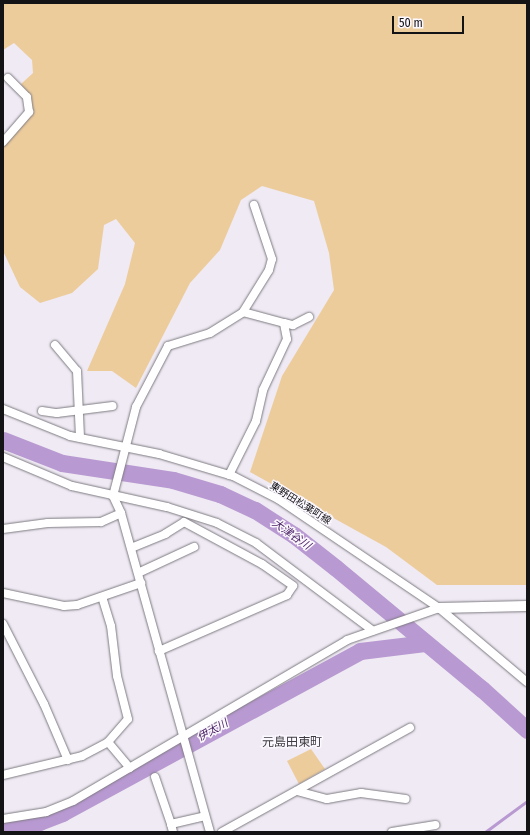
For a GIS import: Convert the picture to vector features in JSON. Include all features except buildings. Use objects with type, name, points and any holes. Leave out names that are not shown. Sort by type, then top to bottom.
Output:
[{"type":"street","points":[[3,142],[29,112],[27,97],[8,78]]},
{"type":"street","points":[[210,832],[141,582],[121,513],[114,495],[136,407],[168,346],[210,333],[243,312],[269,270],[272,259],[254,205]]},
{"type":"street","points":[[243,312],[293,325],[308,317]]},
{"type":"street","points":[[229,475],[256,420],[263,390],[288,339],[284,323]]},
{"type":"street","points":[[55,345],[76,371],[80,438]]},
{"type":"street","points":[[42,411],[56,414],[113,406]]},
{"type":"street","name":"東野田松葉町線","points":[[3,409],[38,425],[80,438],[125,449],[159,454],[229,475],[278,499],[435,608],[527,682]]},
{"type":"street","points":[[3,457],[72,486],[167,506],[217,523],[256,543],[375,631]]},
{"type":"street","points":[[3,529],[48,523],[101,522],[121,513]]},
{"type":"street","points":[[131,548],[165,534],[184,522],[262,564],[293,586],[287,595],[159,651]]},
{"type":"street","points":[[138,573],[194,547]]},
{"type":"street","points":[[3,593],[64,606],[77,605],[102,598],[141,582]]},
{"type":"street","points":[[3,775],[82,756],[108,742],[128,719],[117,676],[111,626],[102,598]]},
{"type":"street","points":[[3,819],[46,812],[73,801],[184,739],[347,640],[435,608],[527,606]]},
{"type":"street","points":[[3,624],[44,704],[68,760]]},
{"type":"street","points":[[222,832],[410,728]]},
{"type":"street","points":[[108,742],[130,768]]},
{"type":"street","points":[[155,777],[172,828],[205,816]]},
{"type":"street","points":[[296,791],[327,799],[361,793],[406,799]]},
{"type":"street","points":[[392,832],[435,825]]},
{"type":"shaded area","points":[[3,3],[527,3],[527,585],[437,585],[386,547],[250,472],[282,376],[334,290],[329,253],[314,201],[262,186],[241,200],[220,250],[190,283],[136,388],[112,371],[87,371],[125,284],[135,243],[116,219],[104,225],[98,269],[72,293],[40,303],[20,287],[3,251],[3,141],[32,113],[29,96],[21,84],[33,73],[32,60],[14,43],[3,50]]},
{"type":"shaded area","points":[[311,749],[325,769],[299,784],[287,761]]},
{"type":"waterway","name":"大津谷川","points":[[3,440],[62,463],[173,480],[220,494],[255,510],[294,535],[336,568],[482,689],[527,730]]},
{"type":"waterway","name":"伊太川","points":[[3,829],[39,822],[62,813],[360,651],[425,643]]},
{"type":"waterway","points":[[485,832],[527,801]]},
{"type":"district","name":"元島田東町","points":[[292,743]]}]
